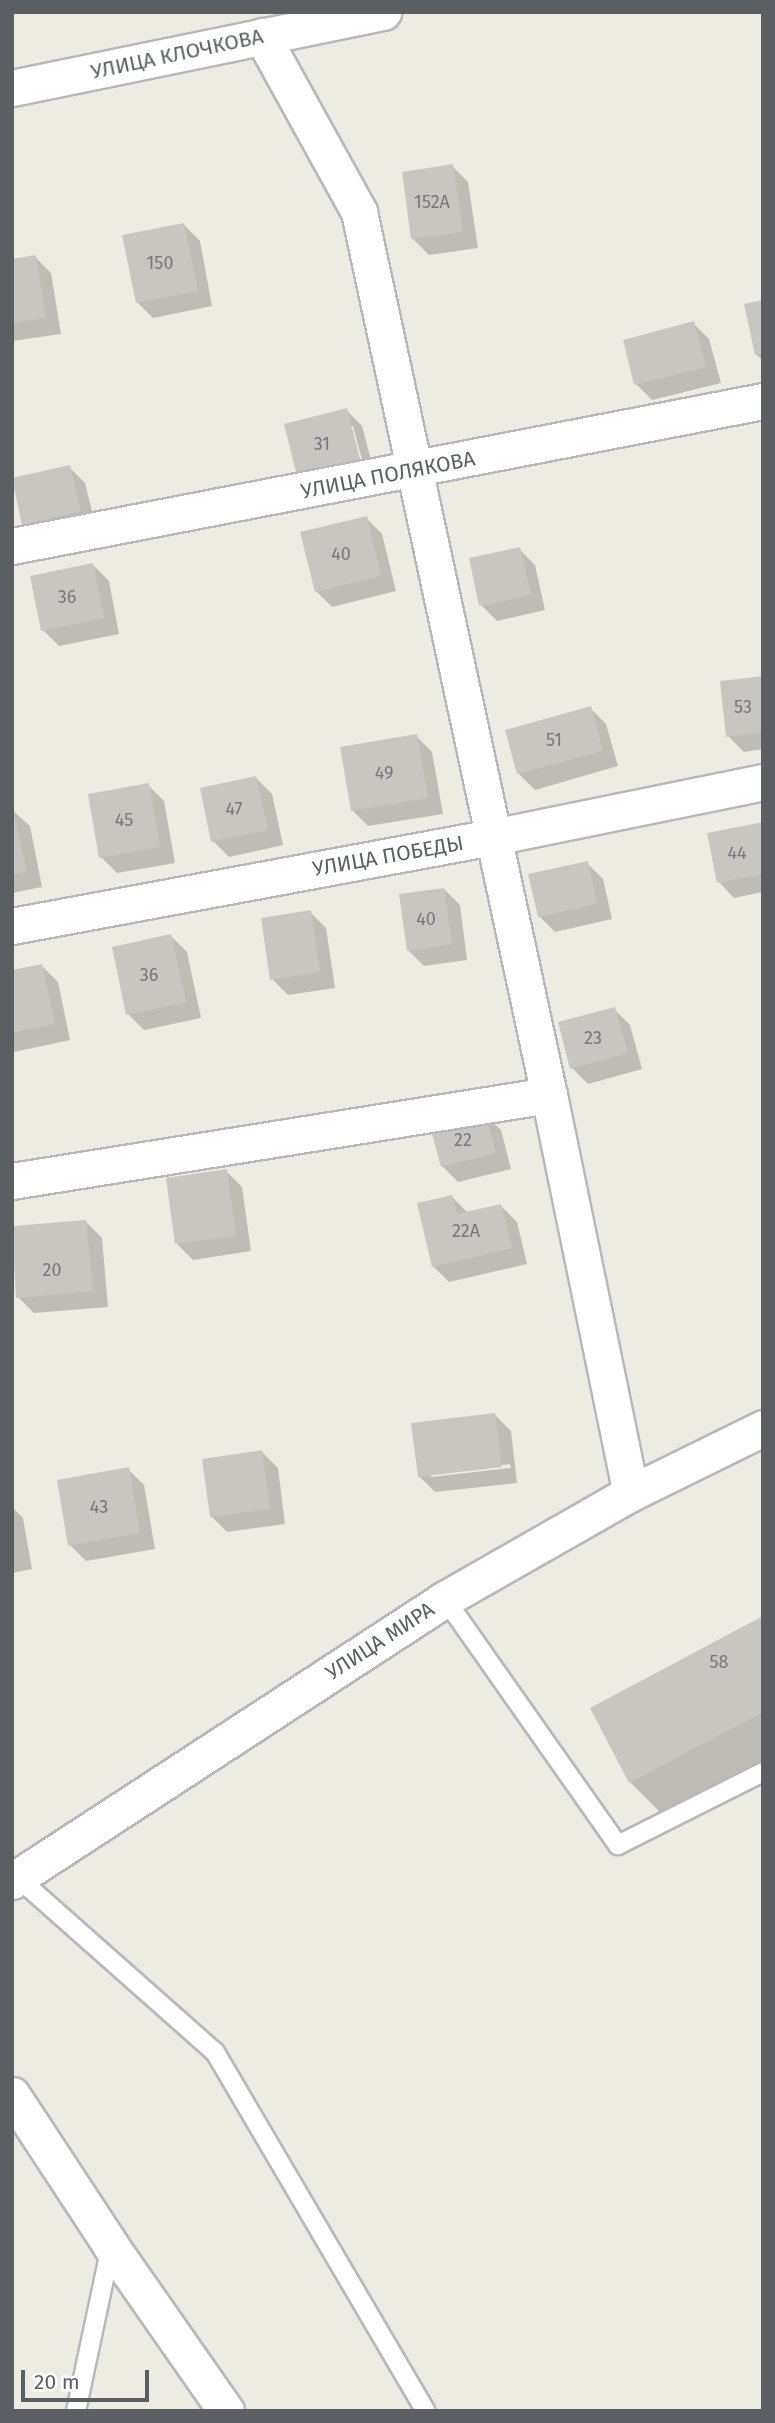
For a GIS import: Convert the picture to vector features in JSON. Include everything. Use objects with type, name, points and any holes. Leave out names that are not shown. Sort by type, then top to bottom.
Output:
[{"type":"street","name":"УЛИЦА КЛОЧКОВА","points":[[12,88],[383,12]]},
{"type":"street","points":[[262,36],[359,212],[549,1095],[631,1493]]},
{"type":"street","name":"УЛИЦА ПОЛЯКОВА","points":[[12,546],[763,401]]},
{"type":"street","name":"УЛИЦА ПОБЕДЫ","points":[[12,926],[493,837],[763,782]]},
{"type":"street","points":[[12,1181],[549,1095]]},
{"type":"street","name":"УЛИЦА МИРА","points":[[15,1879],[445,1599],[631,1493],[763,1428]]},
{"type":"street","points":[[12,2095],[111,2246],[226,2411]]},
{"type":"lane","points":[[445,1599],[618,1845],[763,1772]]},
{"type":"lane","points":[[15,1879],[215,2052],[426,2411]]},
{"type":"lane","points":[[76,2411],[111,2246]]},
{"type":"building","points":[[453,164],[463,232],[411,239],[402,172]]},
{"type":"building","points":[[184,223],[198,291],[136,303],[122,235]]},
{"type":"building","points":[[36,255],[46,318],[12,323],[12,259]]},
{"type":"building","points":[[763,300],[763,353],[755,355],[744,304]]},
{"type":"building","points":[[694,321],[706,367],[634,385],[623,340]]},
{"type":"building","points":[[347,408],[361,463],[298,480],[284,424]]},
{"type":"building","points":[[70,465],[81,511],[22,525],[12,478]]},
{"type":"building","points":[[367,516],[381,576],[315,592],[300,532]]},
{"type":"building","points":[[520,547],[531,595],[479,606],[469,558]]},
{"type":"building","points":[[93,563],[104,618],[41,631],[30,576]]},
{"type":"building","points":[[763,676],[763,732],[726,737],[720,681]]},
{"type":"building","points":[[591,706],[603,751],[517,774],[505,730]]},
{"type":"building","points":[[417,734],[428,798],[351,811],[340,747]]},
{"type":"building","points":[[256,776],[268,830],[211,842],[200,788]]},
{"type":"building","points":[[149,783],[160,847],[99,858],[88,794]]},
{"type":"building","points":[[12,804],[27,872],[12,874]]},
{"type":"building","points":[[763,822],[763,874],[717,883],[707,833]]},
{"type":"building","points":[[588,861],[597,904],[538,917],[528,874]]},
{"type":"building","points":[[444,888],[452,944],[407,951],[399,894]]},
{"type":"building","points":[[311,910],[320,972],[270,980],[261,918]]},
{"type":"building","points":[[171,934],[186,1002],[126,1015],[112,947]]},
{"type":"building","points":[[42,964],[55,1024],[12,1033],[12,970]]},
{"type":"building","points":[[615,1007],[628,1053],[570,1069],[558,1022]]},
{"type":"building","points":[[485,1113],[496,1153],[441,1167],[430,1127]]},
{"type":"building","points":[[227,1169],[236,1236],[175,1244],[166,1178]]},
{"type":"building","points":[[452,1195],[457,1214],[501,1204],[512,1248],[432,1267],[417,1203]]},
{"type":"building","points":[[86,1220],[93,1291],[16,1298],[12,1226]]},
{"type":"building","points":[[495,1413],[502,1467],[418,1477],[411,1423]]},
{"type":"building","points":[[262,1450],[270,1509],[210,1517],[202,1459]]},
{"type":"building","points":[[129,1467],[140,1533],[68,1546],[57,1480]]},
{"type":"building","points":[[763,1616],[763,1712],[629,1783],[590,1708]]}]
